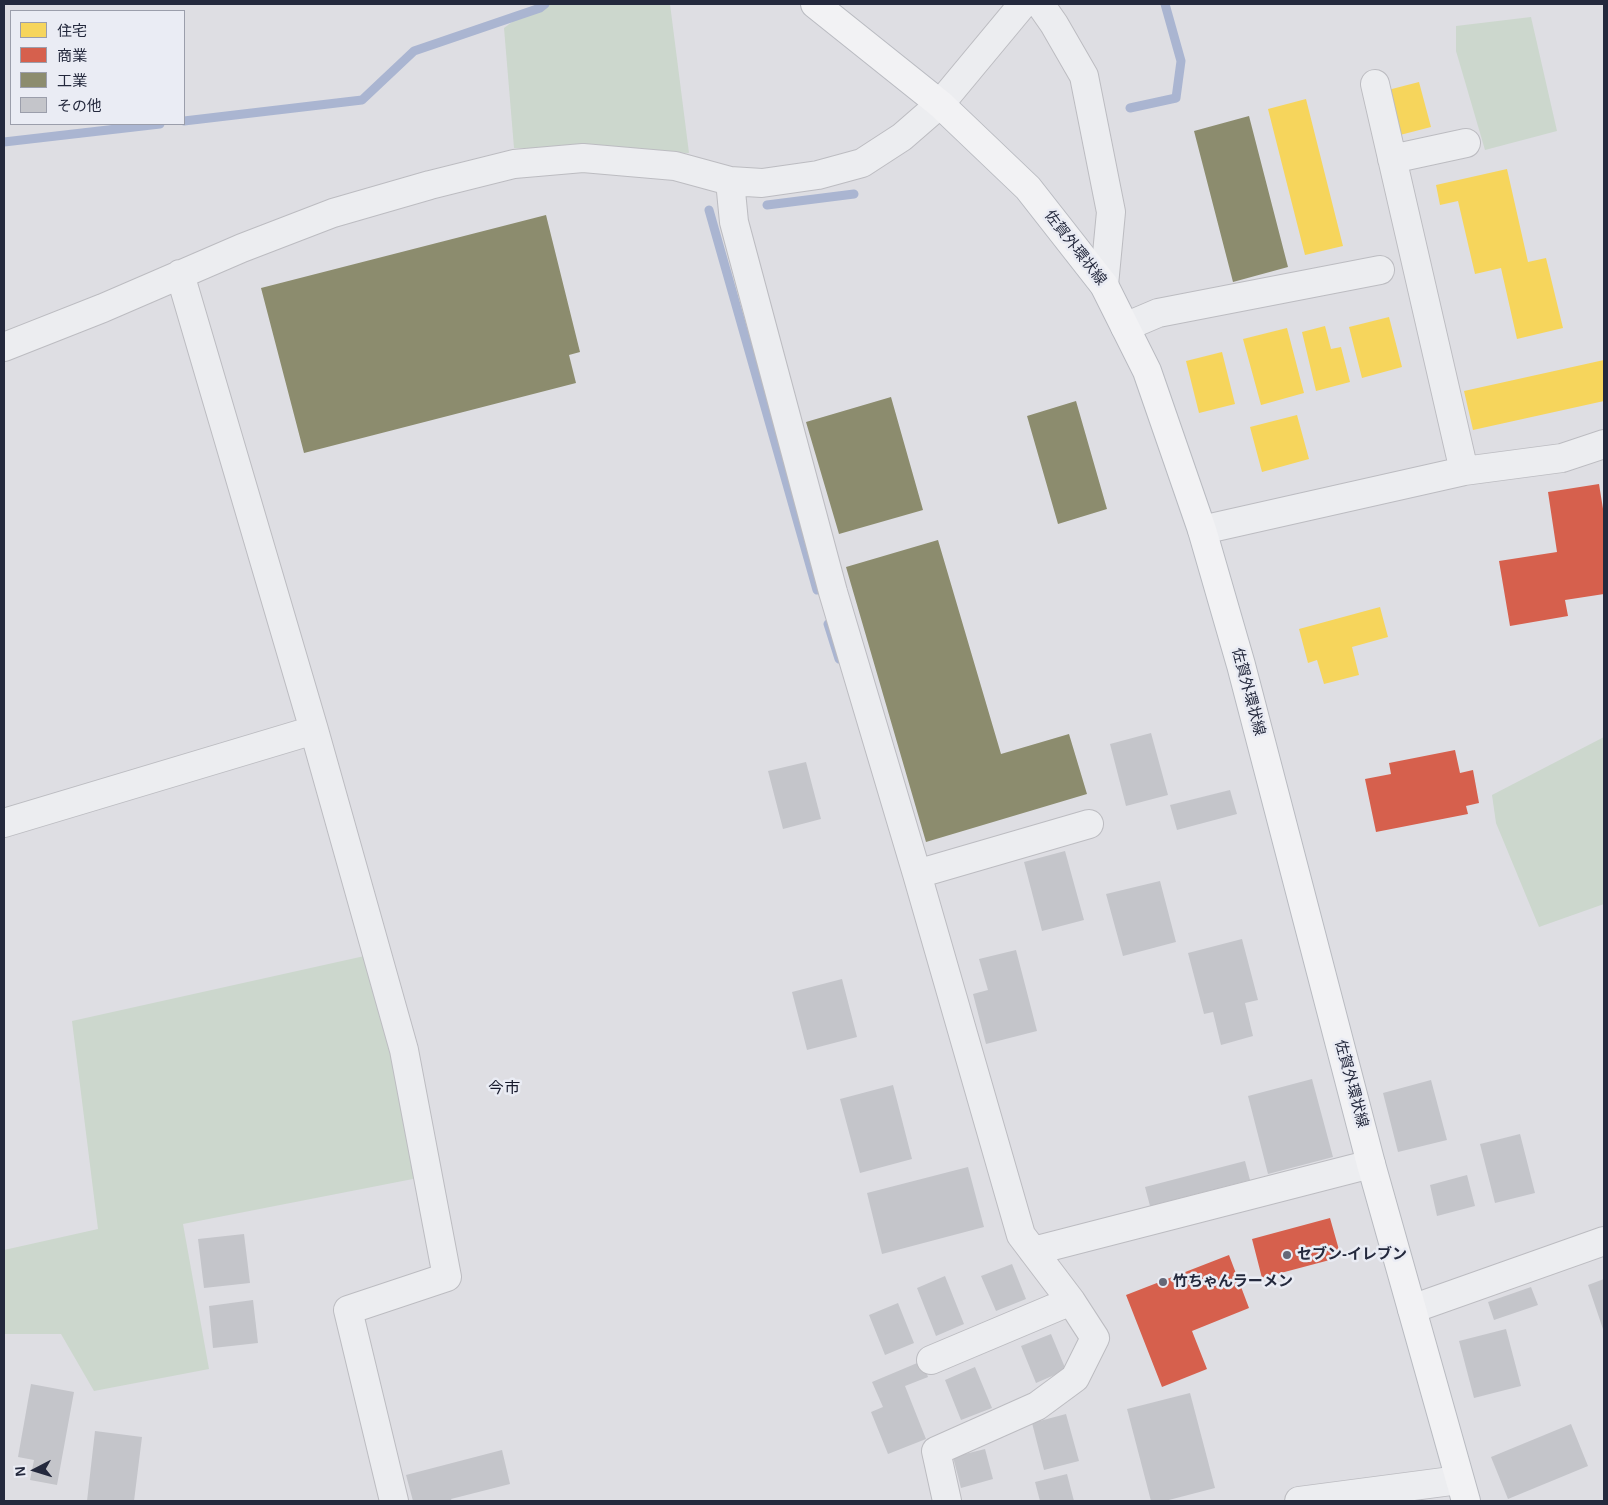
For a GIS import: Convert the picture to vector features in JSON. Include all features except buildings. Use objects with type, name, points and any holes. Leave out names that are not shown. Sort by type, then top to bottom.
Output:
[{"type":"main road","name":"佐賀外環状線","points":[[816,4],[940,104],[1028,188],[1104,285],[1147,371],[1202,530],[1241,665],[1371,1164],[1463,1490]]},
{"type":"street","points":[[4,347],[103,308],[242,248],[333,213],[430,184],[514,164],[583,158],[675,166],[730,181],[762,183],[818,175],[862,163],[902,137],[940,104],[1023,4]]},
{"type":"street","points":[[1040,4],[1054,24],[1084,76],[1111,212],[1104,285]]},
{"type":"street","points":[[1375,84],[1464,471]]},
{"type":"street","points":[[1392,160],[1466,143]]},
{"type":"street","points":[[730,181],[734,222],[830,582],[917,874],[1021,1235],[1071,1301],[1095,1338],[1075,1378],[1037,1406],[936,1452],[947,1501]]},
{"type":"street","points":[[1125,327],[1158,313],[1380,270]]},
{"type":"street","points":[[180,274],[314,730],[404,1050],[447,1277],[348,1310],[394,1501]]},
{"type":"street","points":[[1202,530],[1464,471],[1562,458],[1604,444]]},
{"type":"street","points":[[4,823],[314,730]]},
{"type":"street","points":[[917,874],[1088,824]]},
{"type":"street","points":[[1034,1251],[1371,1164]]},
{"type":"street","points":[[1412,1309],[1604,1241]]},
{"type":"street","points":[[930,1360],[1071,1301]]},
{"type":"street","points":[[1300,1501],[1463,1490]]},
{"type":"shaded area","points":[[536,4],[670,4],[689,153],[514,148],[504,28]]},
{"type":"shaded area","points":[[1531,17],[1557,131],[1485,150],[1456,51],[1456,26]]},
{"type":"shaded area","points":[[1604,737],[1604,904],[1539,927],[1496,823],[1492,795]]},
{"type":"shaded area","points":[[369,955],[418,1178],[183,1224],[209,1369],[94,1391],[61,1334],[4,1334],[4,1250],[98,1229],[72,1021]]},
{"type":"waterway","points":[[185,121],[362,100],[414,51],[540,8],[545,4]]},
{"type":"waterway","points":[[1130,108],[1176,98],[1181,61],[1165,4]]},
{"type":"waterway","points":[[4,142],[151,125]]},
{"type":"waterway","points":[[767,205],[854,194]]},
{"type":"waterway","points":[[709,210],[817,590]]},
{"type":"waterway","points":[[828,624],[839,659]]},
{"type":"place","name":"セブン-イレブン","points":[[1287,1255]]},
{"type":"place","name":"竹ちゃんラーメン","points":[[1163,1282]]},
{"type":"district","name":"今市","points":[[504,1089]]}]
